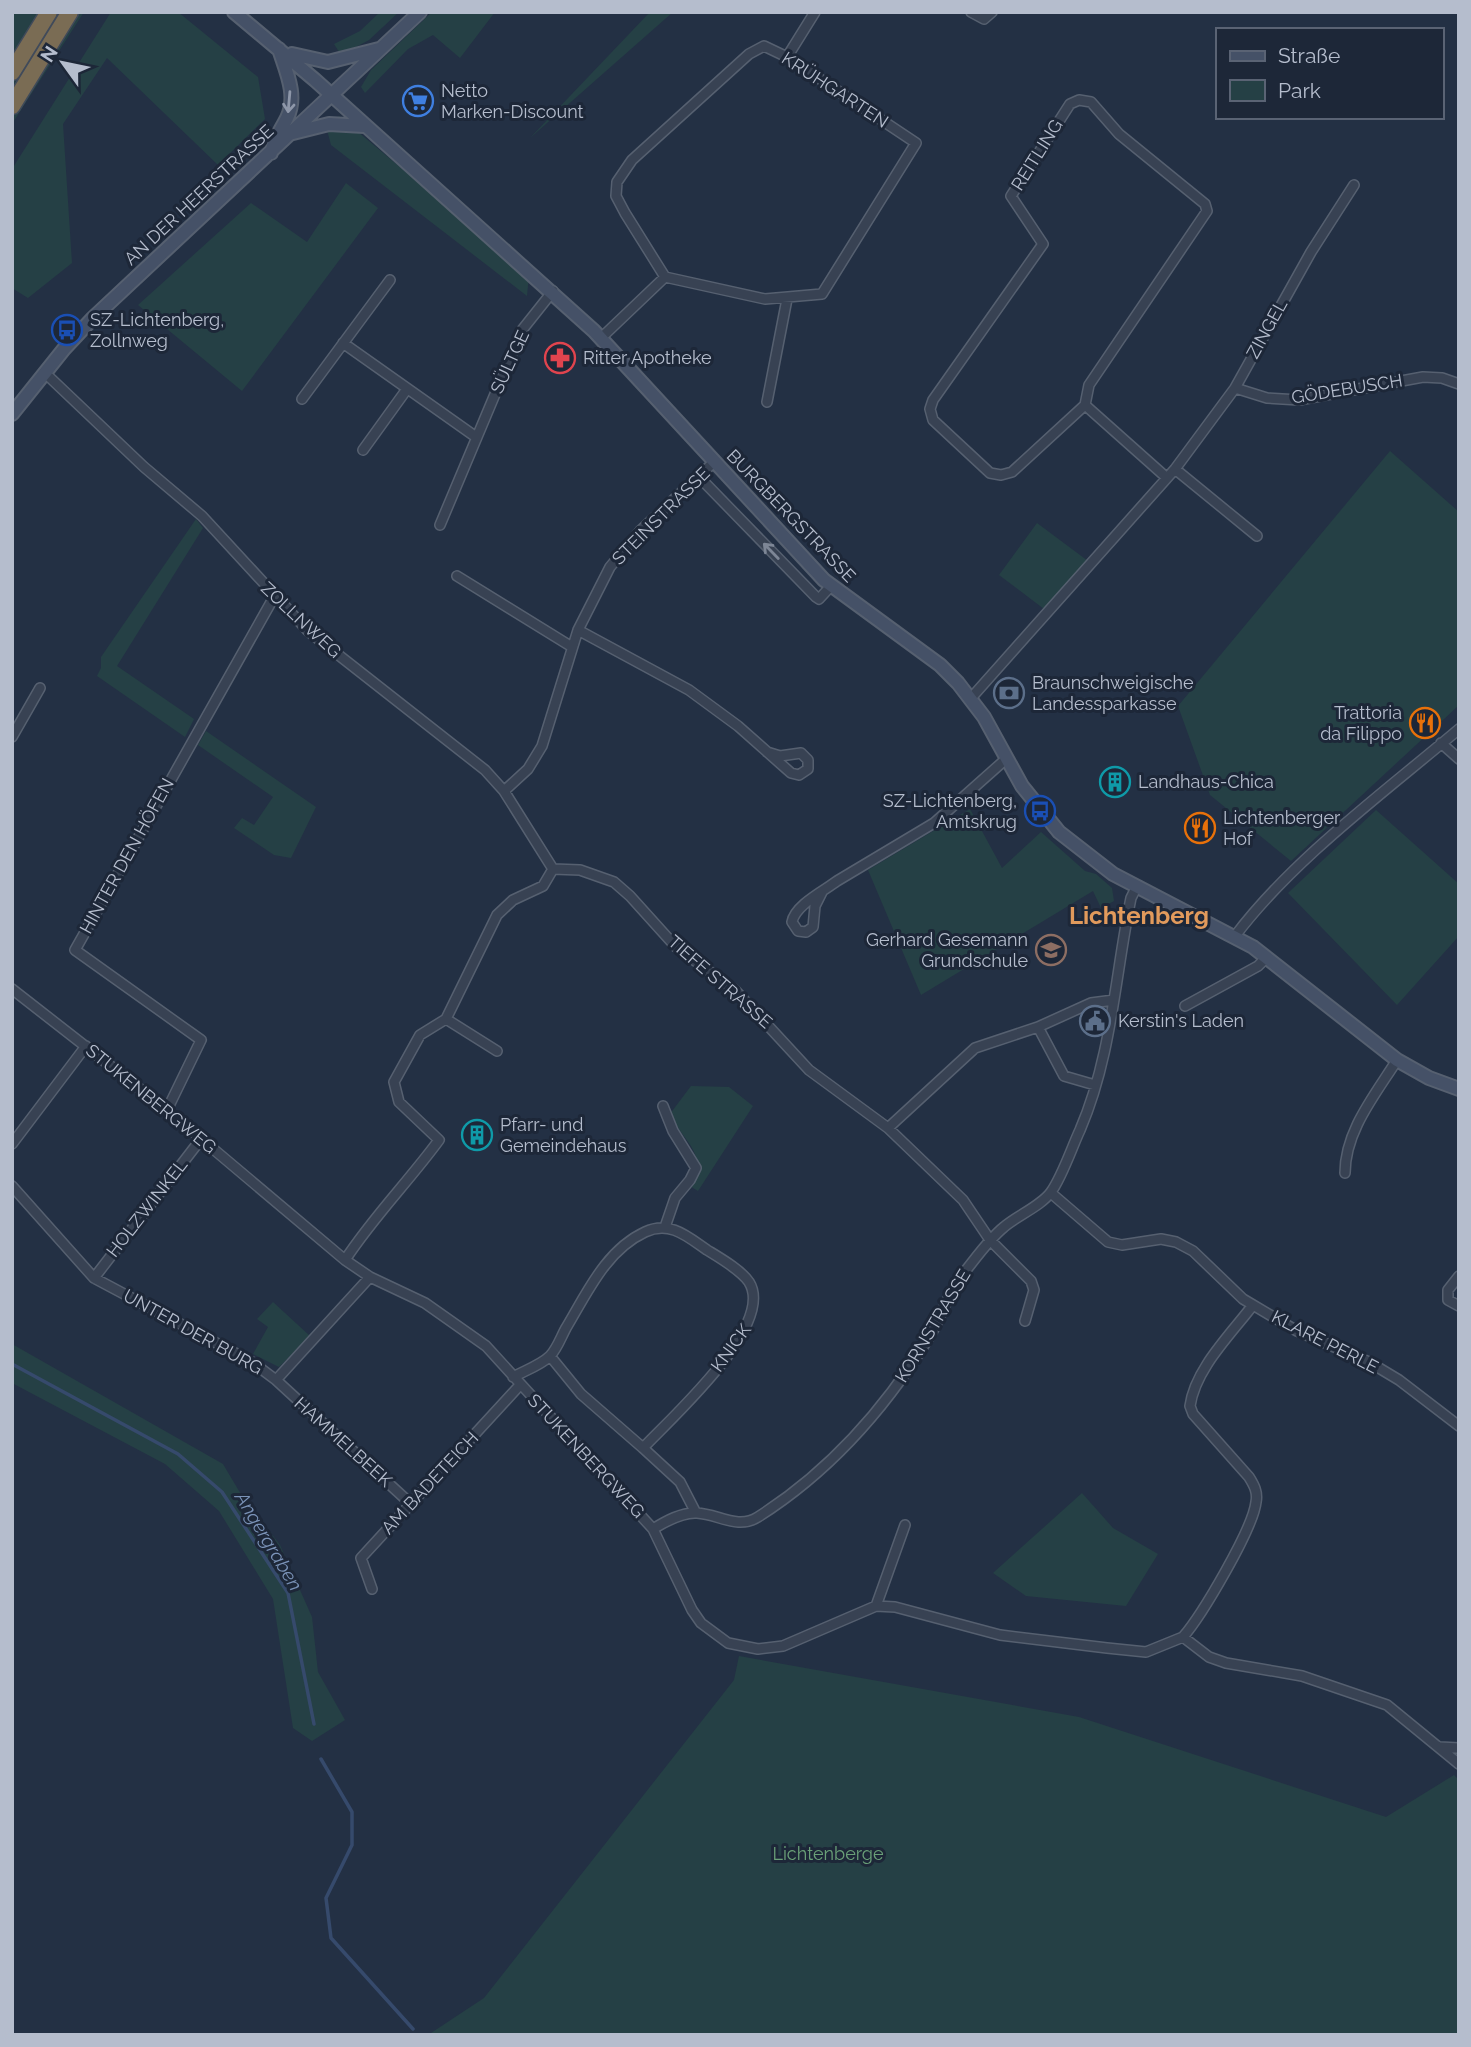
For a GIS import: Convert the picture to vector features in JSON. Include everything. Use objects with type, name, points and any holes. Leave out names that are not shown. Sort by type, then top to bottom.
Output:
[{"type":"highway","points":[[12,72],[49,12]]},
{"type":"highway","points":[[12,106],[70,12]]},
{"type":"street","name":"BURGBERGSTRASSE","points":[[234,12],[279,48],[553,291],[601,338],[831,586],[940,665],[972,697],[1006,759],[1046,820],[1097,863],[1136,888],[1235,936],[1267,957],[1397,1060],[1429,1078],[1459,1090]]},
{"type":"street","name":"AN DER HEERSTRASSE","points":[[12,414],[93,318],[420,12]]},
{"type":"street","points":[[787,57],[815,12]]},
{"type":"street","points":[[971,12],[984,19],[992,12]]},
{"type":"street","name":"KRÜHGARTEN","points":[[764,46],[787,57],[916,143],[915,150],[822,294],[765,299],[665,277],[616,196],[617,182],[622,171],[748,54],[764,46]]},
{"type":"street","points":[[279,48],[304,59],[328,62],[382,48]]},
{"type":"street","points":[[271,153],[277,131],[286,119],[291,105],[289,81],[279,48]]},
{"type":"street","name":"REITLING","points":[[1079,100],[1090,102],[1119,134],[1205,204],[1207,211],[1089,385],[1085,405],[1012,472],[1001,475],[990,473],[933,420],[930,410],[933,400],[1043,244],[1011,196],[1070,104],[1079,100]]},
{"type":"street","points":[[292,133],[329,124],[366,127]]},
{"type":"street","name":"ZINGEL","points":[[972,697],[1175,469],[1235,387],[1305,263],[1354,185]]},
{"type":"street","points":[[601,338],[665,277]]},
{"type":"street","points":[[302,399],[390,279]]},
{"type":"street","name":"SÜLTGE","points":[[440,525],[522,330],[553,291]]},
{"type":"street","points":[[767,402],[788,299]]},
{"type":"street","points":[[343,343],[476,437]]},
{"type":"street","name":"ZOLLNWEG","points":[[44,373],[144,467],[202,516],[274,597],[319,642],[485,770],[504,791],[553,869]]},
{"type":"street","name":"GÖDEBUSCH","points":[[1235,387],[1266,398],[1299,400],[1423,377],[1459,384]]},
{"type":"street","points":[[363,450],[407,388]]},
{"type":"street","points":[[1085,405],[1167,478]]},
{"type":"street","name":"STEINSTRASSE","points":[[504,791],[528,769],[542,746],[572,646],[596,589],[623,550],[715,462]]},
{"type":"street","points":[[1175,469],[1257,536]]},
{"type":"street","points":[[700,474],[704,482],[816,597],[819,599],[831,586]]},
{"type":"street","points":[[457,576],[572,646]]},
{"type":"street","name":"HINTER DEN HÖFEN","points":[[167,1110],[201,1040],[75,950],[274,597]]},
{"type":"street","points":[[578,630],[689,690],[767,752]]},
{"type":"street","points":[[12,737],[40,688]]},
{"type":"street","points":[[1235,936],[1251,915],[1294,872],[1459,729]]},
{"type":"street","points":[[1441,744],[1459,759]]},
{"type":"street","points":[[822,892],[934,823],[1006,759]]},
{"type":"street","points":[[345,1260],[369,1224],[416,1172],[439,1140],[399,1102],[394,1082],[420,1035],[446,1019],[497,915],[507,904],[539,890],[548,882],[553,869]]},
{"type":"street","name":"TIEFE STRASSE","points":[[553,869],[580,870],[614,882],[631,896],[676,947],[734,990],[809,1070],[888,1128],[963,1200],[990,1240],[1033,1285],[1025,1321]]},
{"type":"street","name":"KORNSTRASSE","points":[[653,1529],[667,1521],[696,1513],[743,1523],[754,1520],[804,1485],[851,1441],[899,1384],[931,1336],[941,1308],[953,1289],[990,1240],[1051,1193],[1081,1128],[1094,1085],[1114,1000],[1129,906],[1136,888]]},
{"type":"street","points":[[1185,1006],[1258,966],[1267,957]]},
{"type":"street","name":"STUKENBERGWEG","points":[[12,989],[167,1110],[345,1260],[370,1277],[453,1321],[486,1346],[653,1529],[692,1611],[701,1623],[728,1643],[758,1649],[783,1646],[876,1606]]},
{"type":"street","points":[[888,1128],[975,1048],[1038,1027],[1091,1003],[1114,1000]]},
{"type":"street","points":[[446,1019],[497,1051]]},
{"type":"street","points":[[1038,1027],[1064,1076],[1094,1085]]},
{"type":"street","points":[[12,1144],[86,1046]]},
{"type":"street","points":[[1345,1173],[1345,1152],[1362,1115],[1397,1060]]},
{"type":"street","points":[[513,1377],[550,1356],[600,1271],[615,1254],[635,1237],[649,1230],[665,1227],[675,1198],[696,1168],[663,1106]]},
{"type":"street","name":"HOLZWINKEL","points":[[94,1278],[201,1139]]},
{"type":"street","name":"UNTER DER BURG","points":[[12,1186],[94,1278],[252,1362],[276,1380],[370,1277]]},
{"type":"street","name":"KLARE PERLE","points":[[1051,1193],[1108,1242],[1122,1245],[1161,1239],[1184,1246],[1253,1305],[1297,1331],[1379,1368],[1459,1426]]},
{"type":"street","name":"KNICK","points":[[643,1448],[704,1385],[741,1337],[752,1319],[755,1301],[749,1281],[680,1231],[665,1227]]},
{"type":"street","points":[[1459,1276],[1448,1290],[1448,1300],[1459,1306]]},
{"type":"street","points":[[905,1525],[876,1606],[895,1607],[1000,1635],[1146,1652],[1183,1637],[1205,1605],[1255,1511],[1256,1488],[1193,1414],[1190,1406],[1198,1383],[1253,1305]]},
{"type":"street","points":[[550,1356],[599,1412],[680,1482],[696,1513]]},
{"type":"street","name":"HAMMELBEEK","points":[[276,1380],[411,1504]]},
{"type":"street","name":"AM BADETEICH","points":[[372,1589],[361,1558],[520,1385]]},
{"type":"street","points":[[1183,1637],[1209,1657],[1226,1663],[1303,1676],[1387,1705],[1459,1764]]},
{"type":"street","points":[[1440,1747],[1459,1748]]},
{"type":"green space","points":[[12,12],[84,12],[12,124]]},
{"type":"green space","points":[[111,12],[178,12],[258,77],[265,119],[218,165],[107,58],[63,124],[72,263],[28,298],[12,288],[12,169]]},
{"type":"green space","points":[[380,12],[399,12],[369,40],[341,55],[334,44],[360,31]]},
{"type":"green space","points":[[432,12],[495,12],[460,58],[433,35],[408,49],[365,93],[361,87],[371,70]]},
{"type":"green space","points":[[650,12],[673,12],[530,138]]},
{"type":"green space","points":[[339,116],[529,275],[527,296],[331,145],[326,126]]},
{"type":"green space","points":[[346,183],[378,208],[242,391],[138,305],[251,203],[307,242]]},
{"type":"green space","points":[[1390,451],[1459,512],[1458,706],[1291,861],[1210,795],[1178,706]]},
{"type":"green space","points":[[196,519],[203,528],[117,666],[194,719],[185,737],[97,676],[101,668],[101,657]]},
{"type":"green space","points":[[1037,523],[1088,561],[1044,609],[999,575]]},
{"type":"green space","points":[[206,731],[316,807],[291,858],[274,855],[234,828],[242,818],[254,825],[273,797],[198,745]]},
{"type":"green space","points":[[970,809],[1002,868],[1041,832],[1085,871],[1096,874],[1112,888],[1114,901],[1101,908],[1093,891],[921,995],[868,870]]},
{"type":"green space","points":[[1376,810],[1459,884],[1459,936],[1397,1005],[1288,893]]},
{"type":"green space","points":[[691,1086],[729,1087],[753,1106],[698,1191],[690,1186],[695,1175],[696,1157],[670,1114]]},
{"type":"green space","points":[[273,1302],[310,1336],[279,1367],[253,1354],[268,1327],[257,1319]]},
{"type":"green space","points":[[12,1344],[223,1464],[239,1491],[280,1545],[312,1617],[318,1672],[345,1720],[312,1741],[293,1728],[273,1599],[219,1511],[165,1464],[12,1383]]},
{"type":"green space","points":[[1082,1493],[1113,1528],[1158,1554],[1126,1606],[1026,1596],[993,1573]]},
{"type":"green space","name":"Lichtenberge","points":[[739,1656],[1079,1717],[1386,1817],[1454,1775],[1459,1780],[1459,2035],[428,2035],[484,1998],[734,1680]]},
{"type":"waterway","name":"Angergraben","points":[[12,1364],[178,1454],[222,1492],[288,1593],[314,1724]]},
{"type":"waterway","name":"Angergraben","points":[[321,1759],[352,1812],[352,1845],[326,1898],[331,1938],[413,2029]]},
{"type":"place","name":"Netto Marken-Discount","points":[[418,101]]},
{"type":"place","name":"SZ-Lichtenberg, Zollnweg","points":[[67,330]]},
{"type":"place","name":"Ritter Apotheke","points":[[560,358]]},
{"type":"place","name":"Braunschweigische Landessparkasse","points":[[1009,693]]},
{"type":"place","name":"Trattoria da Filippo","points":[[1425,723]]},
{"type":"place","name":"Landhaus-Chica","points":[[1115,782]]},
{"type":"place","name":"SZ-Lichtenberg, Amtskrug","points":[[1040,811]]},
{"type":"place","name":"Lichtenberger Hof","points":[[1200,828]]},
{"type":"place","name":"Gerhard Gesemann Grundschule","points":[[1051,950]]},
{"type":"place","name":"Kerstin's Laden","points":[[1095,1021]]},
{"type":"place","name":"Pfarr- und Gemeindehaus","points":[[477,1135]]},
{"type":"district","name":"Lichtenberg","points":[[1139,916]]}]
